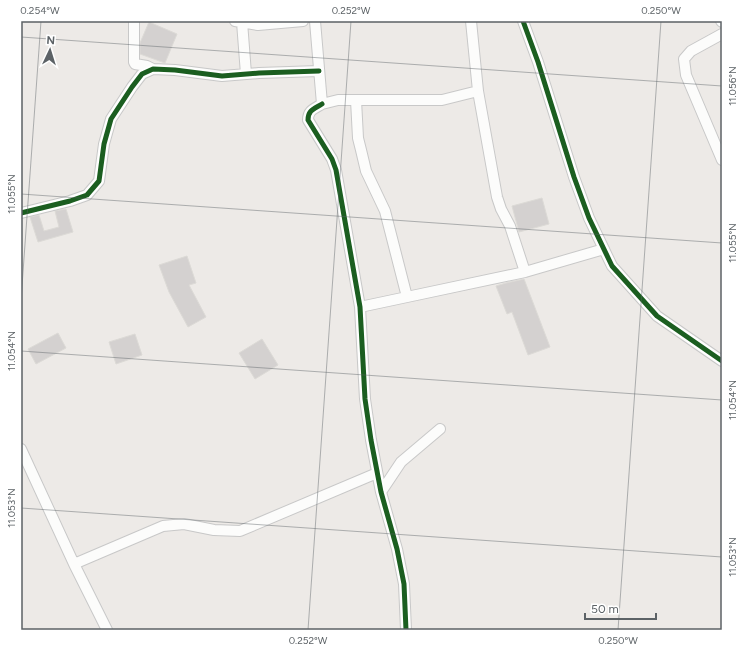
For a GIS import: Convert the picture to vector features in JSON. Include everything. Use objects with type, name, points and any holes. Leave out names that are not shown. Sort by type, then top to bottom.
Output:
[{"type":"street","points":[[134,21],[134,62],[135,64],[147,66],[153,69],[175,70],[222,76],[319,71]]},
{"type":"street","points":[[246,74],[239,22],[258,25],[303,21]]},
{"type":"street","points":[[316,21],[322,104]]},
{"type":"street","points":[[471,21],[478,91],[497,197],[510,226],[525,272]]},
{"type":"street","points":[[523,21],[538,62],[574,177],[589,218],[612,266],[657,316],[722,361]]},
{"type":"street","points":[[722,34],[691,51],[684,60],[686,74],[722,160]]},
{"type":"street","points":[[21,211],[87,195],[99,181],[104,144],[111,119],[142,74],[153,69]]},
{"type":"street","points":[[406,630],[404,584],[397,549],[381,492],[371,440],[365,398],[360,307],[336,170],[332,158],[308,120],[308,115],[310,111],[322,104],[338,100],[442,100],[478,91]]},
{"type":"street","points":[[356,100],[360,150],[366,171],[385,211],[407,297]]},
{"type":"street","points":[[360,307],[525,272],[604,249]]},
{"type":"street","points":[[381,492],[401,462],[440,429]]},
{"type":"street","points":[[21,449],[74,564],[107,630]]},
{"type":"street","points":[[74,564],[163,526],[184,524],[214,530],[240,531],[377,473]]},
{"type":"building","points":[[149,22],[177,34],[165,63],[140,54],[140,43]]},
{"type":"building","points":[[542,198],[549,224],[519,232],[512,206]]},
{"type":"building","points":[[66,209],[73,232],[38,242],[30,217],[39,215],[44,231],[59,227],[55,211]]},
{"type":"building","points":[[187,256],[196,283],[189,285],[206,317],[188,327],[169,292],[159,265]]},
{"type":"building","points":[[524,279],[550,347],[528,355],[512,312],[507,314],[496,286]]},
{"type":"building","points":[[58,333],[66,348],[36,364],[28,349]]},
{"type":"building","points":[[135,334],[142,355],[116,364],[109,342]]},
{"type":"building","points":[[262,339],[278,365],[255,379],[239,353]]},
{"type":"cycle path","points":[[523,21],[538,62],[574,177],[589,218],[612,266],[657,316],[722,361]]},
{"type":"cycle path","points":[[21,213],[70,201],[87,195],[99,181],[104,144],[111,119],[142,74],[153,69],[175,70],[222,76],[319,71]]},
{"type":"cycle path","points":[[322,104],[310,112],[308,120],[332,159],[336,170],[360,307],[365,399],[371,440],[381,492],[397,549],[404,584],[406,630]]}]
